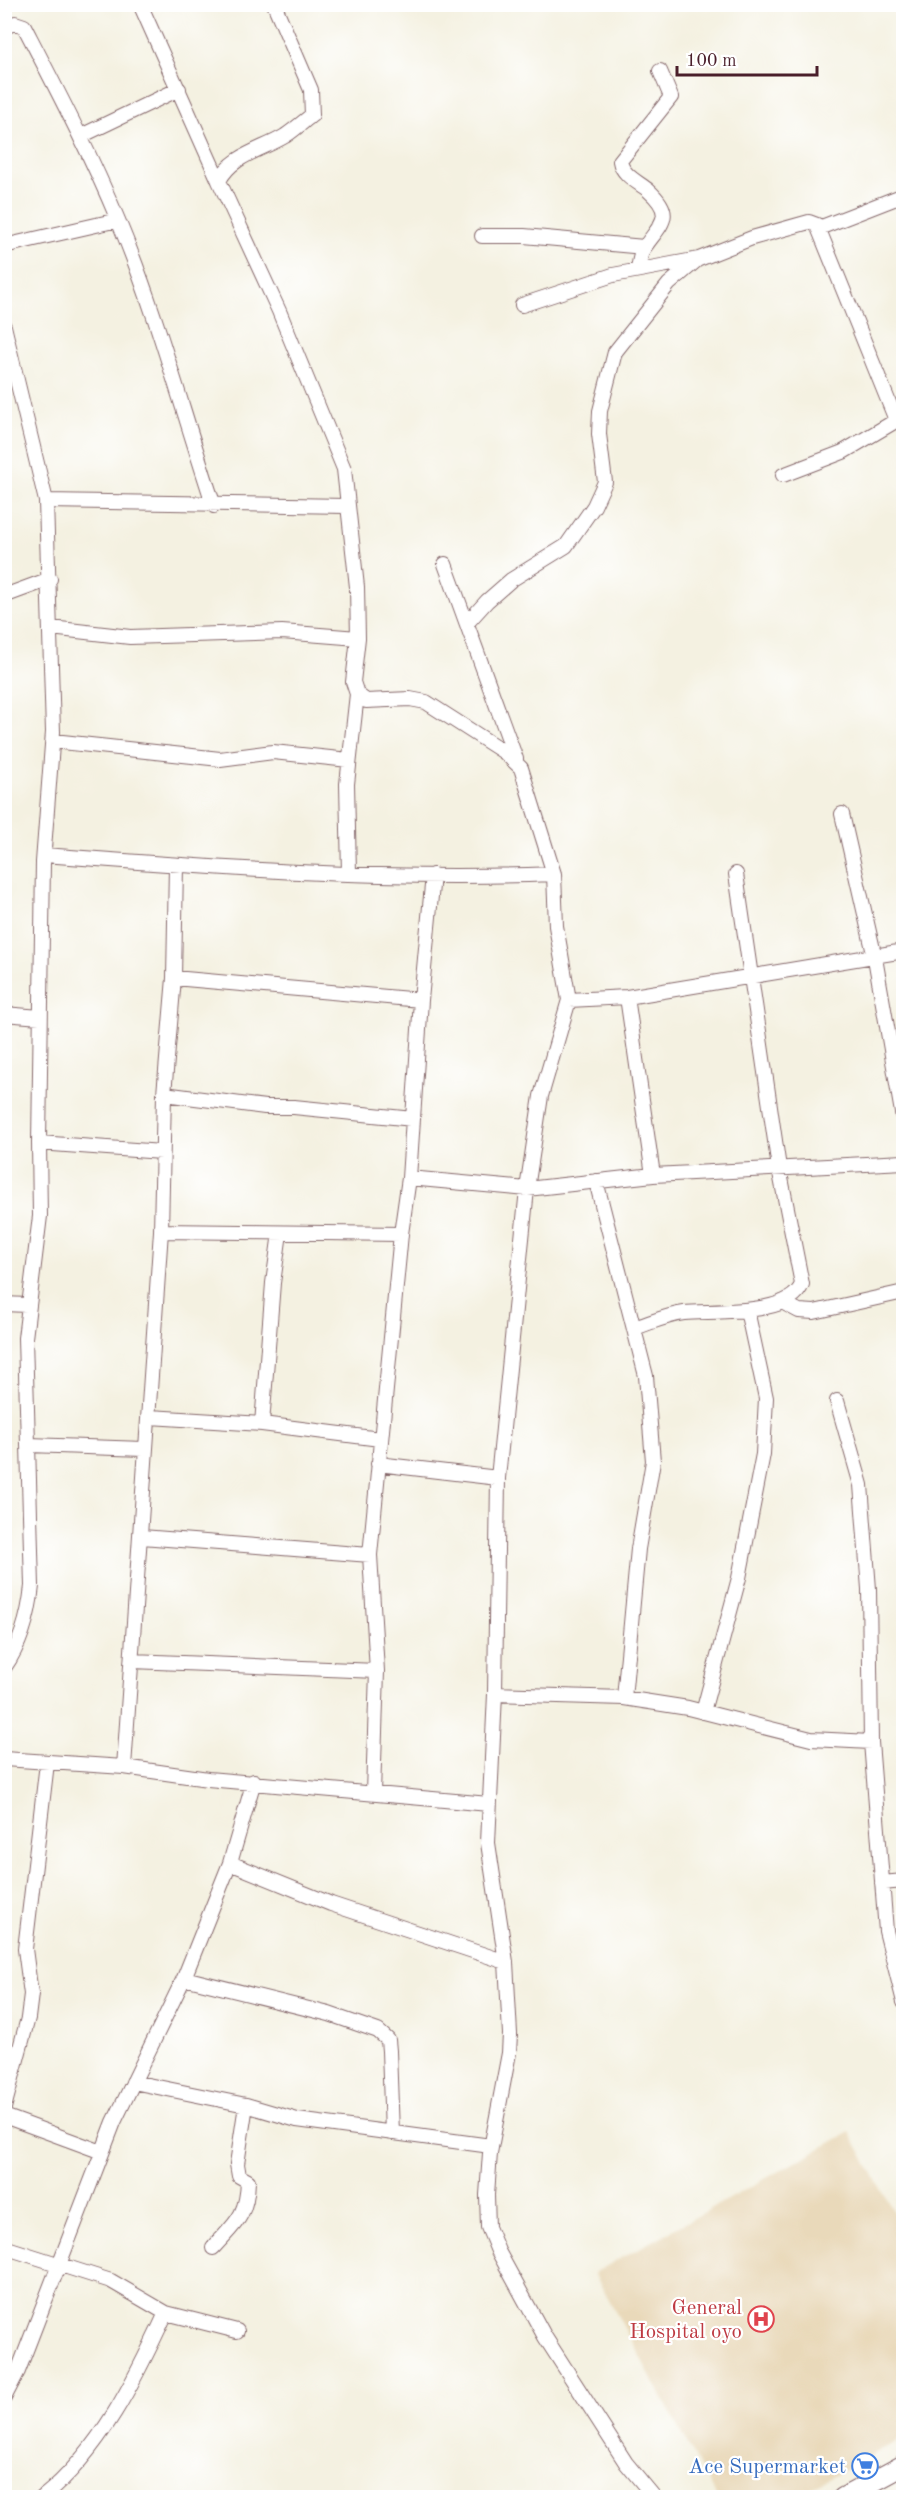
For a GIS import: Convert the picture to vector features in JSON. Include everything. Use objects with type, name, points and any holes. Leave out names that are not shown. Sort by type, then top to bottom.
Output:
[{"type":"highway","points":[[843,2498],[903,2465]]},
{"type":"street","points":[[140,4],[279,311],[328,425],[344,469],[346,506],[357,587],[358,638],[353,682],[357,694],[347,784],[349,873]]},
{"type":"street","points":[[219,181],[225,169],[234,162],[284,136],[312,115],[311,90],[274,4]]},
{"type":"street","points":[[4,27],[15,23],[24,26],[81,136],[118,220],[177,383],[214,506]]},
{"type":"street","points":[[638,270],[644,247],[660,229],[664,218],[663,208],[658,199],[623,172],[620,162],[671,97],[660,71]]},
{"type":"street","points":[[81,136],[179,89]]},
{"type":"street","points":[[819,228],[903,195]]},
{"type":"street","points":[[4,246],[118,220]]},
{"type":"street","points":[[522,305],[614,275],[699,259],[752,238],[809,222],[819,228],[822,241],[900,418],[843,452],[783,476]]},
{"type":"street","points":[[482,236],[524,236],[644,247]]},
{"type":"street","points":[[468,622],[487,601],[518,574],[566,546],[594,506],[605,482],[599,434],[600,411],[615,352],[669,284],[699,259]]},
{"type":"street","points":[[4,326],[46,501],[50,579],[52,741],[44,855],[40,1017],[40,1216],[27,1305],[25,1374],[32,1548],[30,1604],[17,1650],[4,1668]]},
{"type":"street","points":[[46,501],[214,506],[346,506]]},
{"type":"street","points":[[445,564],[468,622],[507,741],[521,768],[554,874],[556,926],[569,1000],[541,1096],[527,1189],[498,1478],[495,1694],[488,1843],[506,1962],[509,2053],[491,2146],[487,2195],[488,2227],[498,2251],[545,2337],[626,2463],[655,2498]]},
{"type":"street","points":[[4,596],[50,579]]},
{"type":"street","points":[[51,628],[130,637],[282,632],[358,638]]},
{"type":"street","points":[[357,694],[366,701],[411,699],[426,702],[504,752],[521,768]]},
{"type":"street","points":[[52,741],[220,759],[273,752],[349,760]]},
{"type":"street","points":[[842,814],[875,958],[903,1124]]},
{"type":"street","points":[[44,855],[176,865],[349,873],[554,874]]},
{"type":"street","points":[[124,1767],[142,1537],[144,1449],[150,1417],[161,1231],[164,1094],[174,978],[176,865]]},
{"type":"street","points":[[634,1328],[682,1313],[747,1310],[782,1302],[796,1293],[802,1284],[779,1168],[754,978],[736,874]]},
{"type":"street","points":[[373,1793],[376,1671],[370,1555],[401,1234],[409,1178],[421,1000],[433,875]]},
{"type":"street","points":[[569,1000],[627,997],[875,958],[903,951]]},
{"type":"street","points":[[174,978],[421,1000]]},
{"type":"street","points":[[627,997],[653,1175]]},
{"type":"street","points":[[4,1014],[40,1017]]},
{"type":"street","points":[[164,1094],[265,1107],[294,1107],[413,1119]]},
{"type":"street","points":[[39,1143],[162,1152]]},
{"type":"street","points":[[409,1178],[527,1189],[653,1175],[903,1162]]},
{"type":"street","points":[[596,1181],[646,1376],[653,1461],[638,1549],[624,1698]]},
{"type":"street","points":[[161,1231],[401,1234]]},
{"type":"street","points":[[262,1424],[273,1283],[280,1233]]},
{"type":"street","points":[[782,1302],[799,1311],[814,1312],[903,1292]]},
{"type":"street","points":[[4,1304],[27,1305]]},
{"type":"street","points":[[703,1712],[739,1578],[763,1454],[766,1398],[747,1310]]},
{"type":"street","points":[[837,1401],[861,1485],[867,1536],[871,1742],[888,1948],[903,2002]]},
{"type":"street","points":[[150,1417],[262,1424],[380,1439]]},
{"type":"street","points":[[29,1445],[144,1449]]},
{"type":"street","points":[[378,1464],[498,1478]]},
{"type":"street","points":[[142,1537],[370,1555]]},
{"type":"street","points":[[132,1660],[376,1671]]},
{"type":"street","points":[[495,1694],[624,1698],[703,1712],[811,1739],[871,1742]]},
{"type":"street","points":[[4,1759],[124,1767],[208,1779],[254,1781],[489,1804]]},
{"type":"street","points":[[4,2108],[31,1994],[25,1949],[47,1763]]},
{"type":"street","points":[[7,2389],[60,2264],[102,2152],[184,1978],[230,1863],[254,1781]]},
{"type":"street","points":[[230,1863],[332,1905],[506,1962]]},
{"type":"street","points":[[882,1883],[903,1881]]},
{"type":"street","points":[[184,1978],[329,2014],[378,2031],[388,2040],[392,2133]]},
{"type":"street","points":[[134,2082],[246,2105],[297,2120],[491,2146]]},
{"type":"street","points":[[213,2248],[243,2215],[246,2203],[248,2181],[239,2176],[237,2164],[246,2105]]},
{"type":"street","points":[[4,2116],[102,2152]]},
{"type":"street","points":[[4,2247],[111,2282],[166,2313],[237,2331]]},
{"type":"street","points":[[42,2498],[76,2468],[112,2416],[138,2372],[166,2313]]},
{"type":"shaded area","name":"General Hospital oyo","points":[[850,2132],[903,2229],[903,2438],[795,2497],[717,2497],[594,2273]]},
{"type":"place","name":"General Hospital oyo","points":[[761,2319]]},
{"type":"place","name":"Ace Supermarket","points":[[865,2466]]}]
